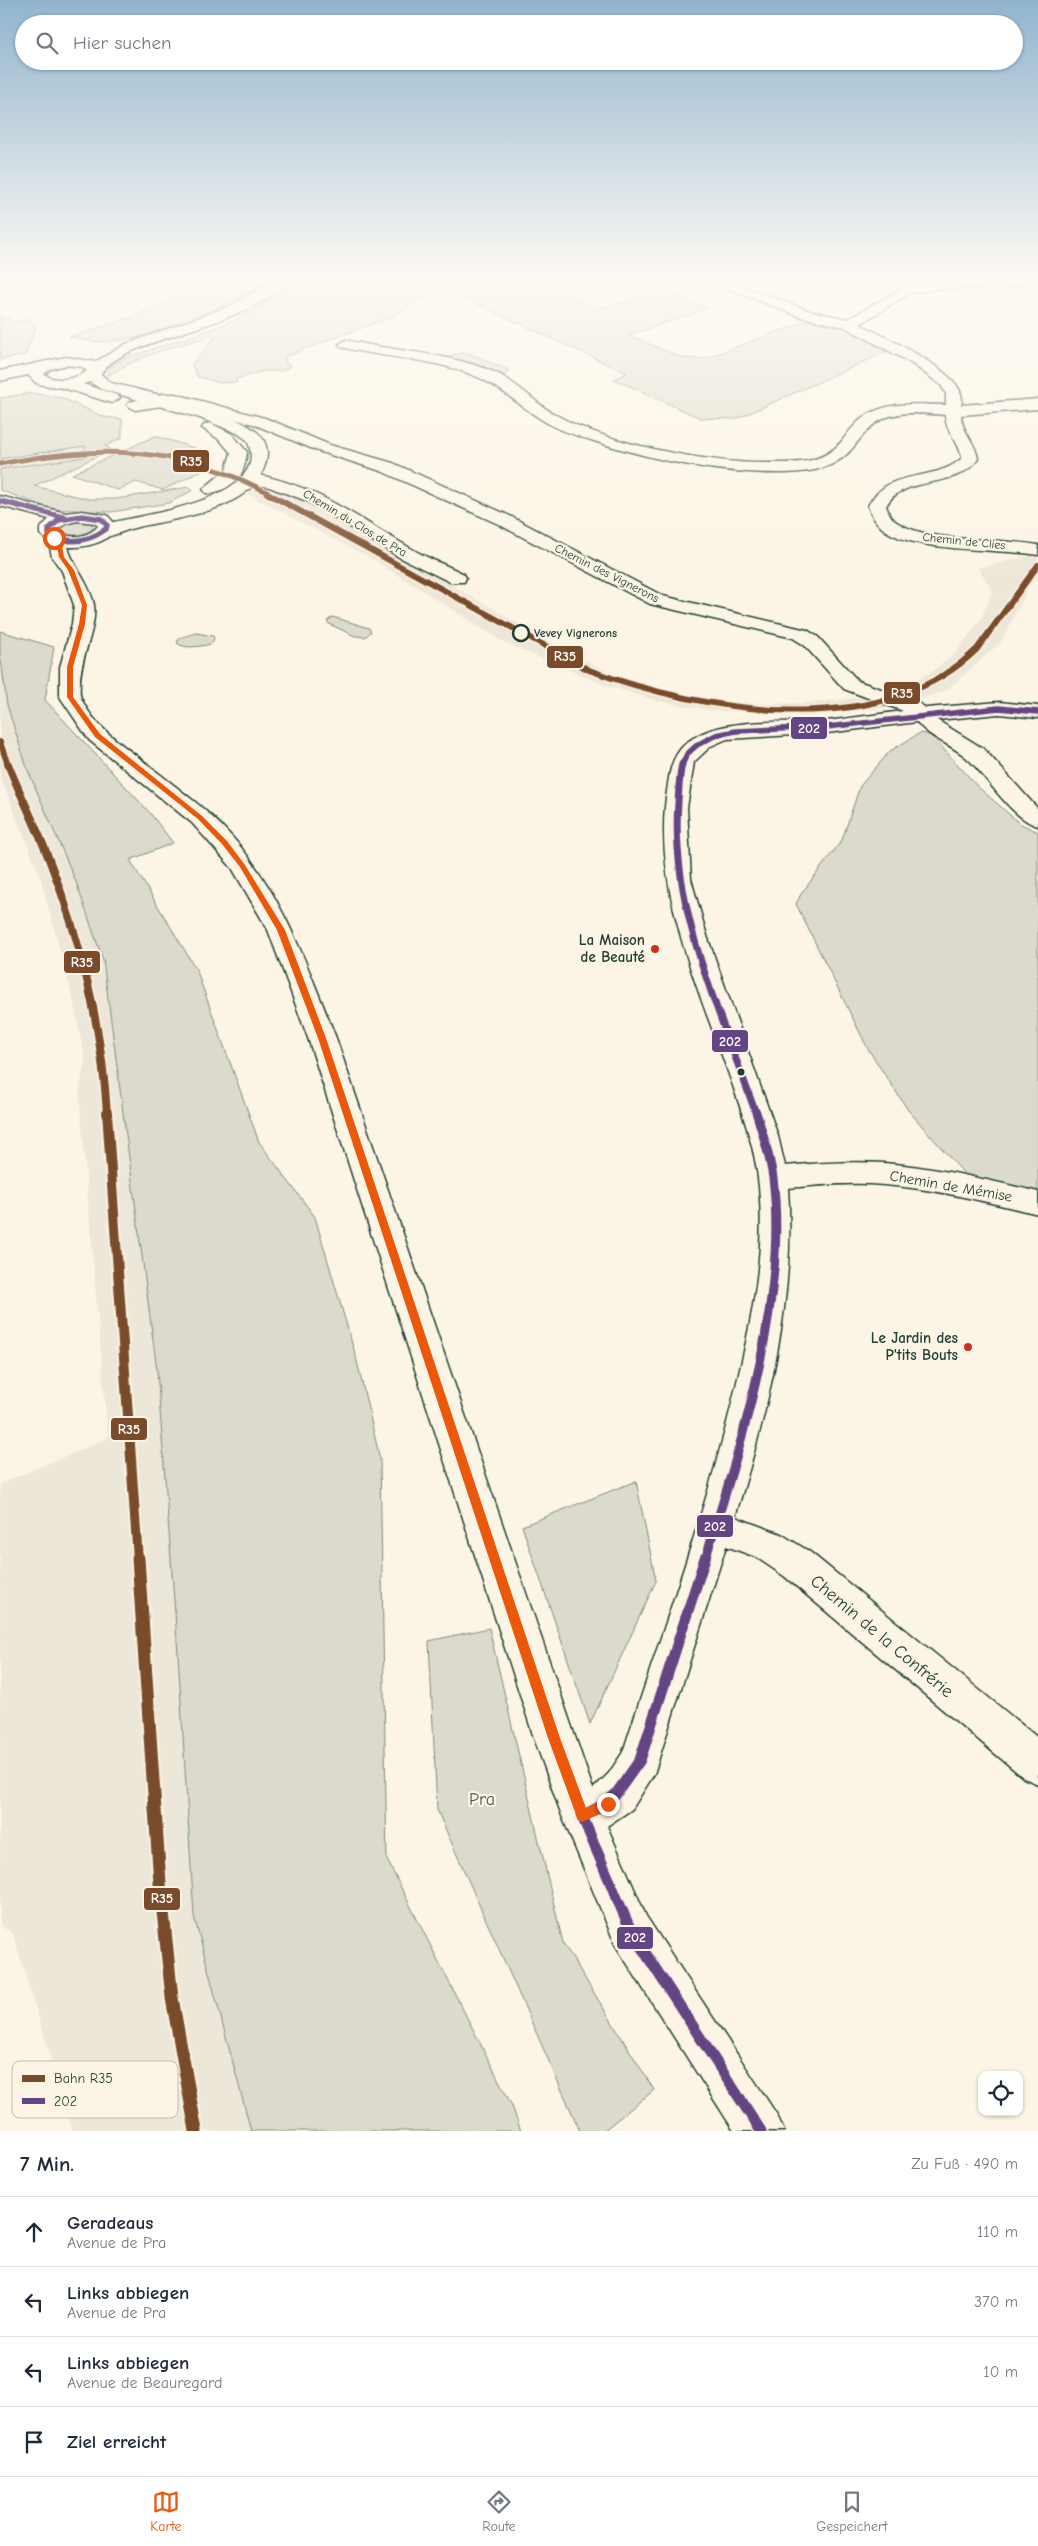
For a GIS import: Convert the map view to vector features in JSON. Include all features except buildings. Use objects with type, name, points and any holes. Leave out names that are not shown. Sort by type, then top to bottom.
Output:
[{"type":"street","points":[[57,380],[193,422],[226,437],[239,452],[237,467],[221,484],[184,502],[123,516],[101,525],[75,554],[71,570]]},
{"type":"street","points":[[63,383],[78,380]]},
{"type":"street","points":[[0,501],[66,518],[82,516],[101,525],[116,527],[181,514],[207,506],[233,492],[250,478],[256,468],[259,454],[253,438],[244,431],[216,418],[101,384],[97,380]]},
{"type":"street","points":[[495,380],[534,408],[558,422],[582,432],[662,456],[714,466],[766,469],[831,462],[864,424],[880,414],[908,409],[955,410],[1038,404]]},
{"type":"street","name":"Chemin de Clies","points":[[945,380],[954,394],[955,410],[953,423],[969,450],[968,461],[952,472],[890,490],[879,501],[878,511],[880,516],[898,529],[928,539],[1038,550]]},
{"type":"street","name":"Chemin des Vignerons","points":[[155,400],[175,399],[259,421],[339,452],[386,467],[502,519],[657,600],[800,634],[811,641],[851,685],[908,705],[922,715],[930,725],[976,754],[1029,813],[1038,819]]},
{"type":"street","points":[[135,405],[155,400]]},
{"type":"street","name":"Chemin du Clos de Pra","points":[[250,478],[284,484],[304,491],[405,553],[457,578]]},
{"type":"street","points":[[0,512],[54,533],[86,540]]},
{"type":"street","points":[[54,533],[66,518]]},
{"type":"street","points":[[54,533],[63,561],[71,570],[84,605],[82,624],[70,667],[70,697],[97,735],[193,812],[224,842],[243,866],[281,930],[322,1038],[554,1738],[582,1816],[631,1932],[761,2131]]},
{"type":"street","points":[[582,1816],[608,1804],[622,1792],[640,1760],[737,1455],[763,1341],[776,1229],[773,1178],[764,1136],[694,936],[679,879],[676,808],[683,762],[696,746],[722,733],[751,729],[827,727],[999,708],[1038,712]]},
{"type":"street","name":"Chemin de Mémise","points":[[773,1178],[829,1173],[883,1174],[973,1187],[1038,1203]]},
{"type":"street","name":"Chemin de la Confrérie","points":[[714,1526],[768,1545],[797,1564],[1038,1764]]},
{"type":"shaded area","points":[[85,446],[85,458],[0,469],[0,459]]},
{"type":"shaded area","points":[[265,483],[304,496],[400,555],[562,649],[592,664],[621,677],[665,690],[716,700],[764,704],[809,703],[849,699],[894,688],[932,672],[955,653],[980,621],[993,591],[978,568],[1028,556],[1038,548],[1038,577],[1030,584],[1002,641],[947,690],[897,707],[805,716],[708,710],[658,701],[605,685],[505,643],[374,560],[247,494]]},
{"type":"shaded area","points":[[0,652],[7,705],[27,768],[76,882],[103,960],[157,1370],[178,1654],[194,1916],[251,2131],[73,2131],[69,2118],[178,2118],[178,2061],[52,2061],[13,1934],[0,1925],[0,1484],[108,1438],[79,1092],[85,1059],[73,999],[40,876],[0,776]]},
{"type":"green space","points":[[212,380],[236,380],[237,382],[220,383]]},
{"type":"green space","points":[[617,380],[822,380],[736,419],[700,418]]},
{"type":"green space","points":[[32,393],[62,398],[104,417],[122,419],[122,438],[105,446],[109,448],[106,452],[34,486],[88,499],[116,499],[189,487],[193,490],[169,503],[111,512],[51,509],[0,490],[0,469],[85,457],[85,446],[0,459],[0,398]]},
{"type":"green space","points":[[155,436],[201,450],[185,458],[211,466],[163,490],[136,482],[118,490],[72,474]]},
{"type":"green space","points":[[76,521],[91,523],[93,528],[86,533],[78,535],[65,533],[62,530],[66,525]]},
{"type":"green space","points":[[333,617],[369,628],[371,632],[365,637],[355,636],[329,624],[327,621]]},
{"type":"green space","points":[[0,631],[54,647],[45,700],[150,813],[173,843],[130,860],[196,969],[259,1142],[315,1217],[356,1357],[380,1459],[387,1860],[512,2106],[521,2131],[251,2131],[194,1916],[178,1654],[157,1370],[103,960],[76,882],[27,768],[7,705],[0,652]]},
{"type":"green space","points":[[196,633],[213,636],[214,639],[211,644],[189,647],[177,643],[179,638]]},
{"type":"green space","points":[[920,733],[931,735],[977,786],[1019,823],[1038,832],[1038,1194],[968,1178],[908,1110],[868,1049],[796,904],[801,894],[842,840],[860,786],[890,751]]},
{"type":"green space","points":[[636,1481],[656,1581],[590,1724],[522,1526]]},
{"type":"green space","name":"Pra","points":[[489,1628],[563,1943],[654,2090],[603,2131],[580,2131],[437,1810],[429,1641]]},
{"type":"rail line","name":"R35","points":[[0,464],[52,455],[104,451],[157,454],[208,466],[261,489],[589,670],[631,686],[679,698],[730,707],[782,711],[834,709],[884,700],[929,684],[967,659],[977,649],[995,626],[1019,588],[1038,565]]},
{"type":"rail line","name":"R35","points":[[0,742],[60,887],[89,995],[105,1078],[160,1883],[172,1998],[196,2131]]},
{"type":"transit line","name":"202","points":[[0,501],[66,518]]},
{"type":"transit line","name":"202","points":[[82,516],[101,519],[107,525],[106,529],[100,534],[78,541],[63,540],[49,534],[49,529],[59,520],[82,516]]},
{"type":"transit line","name":"202","points":[[761,2131],[631,1931],[582,1816],[601,1806],[616,1794],[640,1760],[729,1481],[764,1335],[775,1256],[775,1204],[769,1155],[755,1110],[707,980],[685,904],[676,828],[682,767],[687,754],[697,745],[716,735],[736,731],[827,727],[999,708],[1038,712]]},
{"type":"place","name":"Vevey Vignerons","points":[[521,633]]},
{"type":"place","name":"La Maison de Beauté","points":[[655,949]]},
{"type":"place","name":"Le Jardin des P'tits Bouts","points":[[968,1347]]},
{"type":"route","points":[[54,538],[60,543],[61,557],[71,570],[84,605],[82,624],[70,667],[70,697],[97,735],[200,818],[224,842],[243,866],[281,930],[322,1038],[554,1738],[582,1816],[608,1804]]}]
